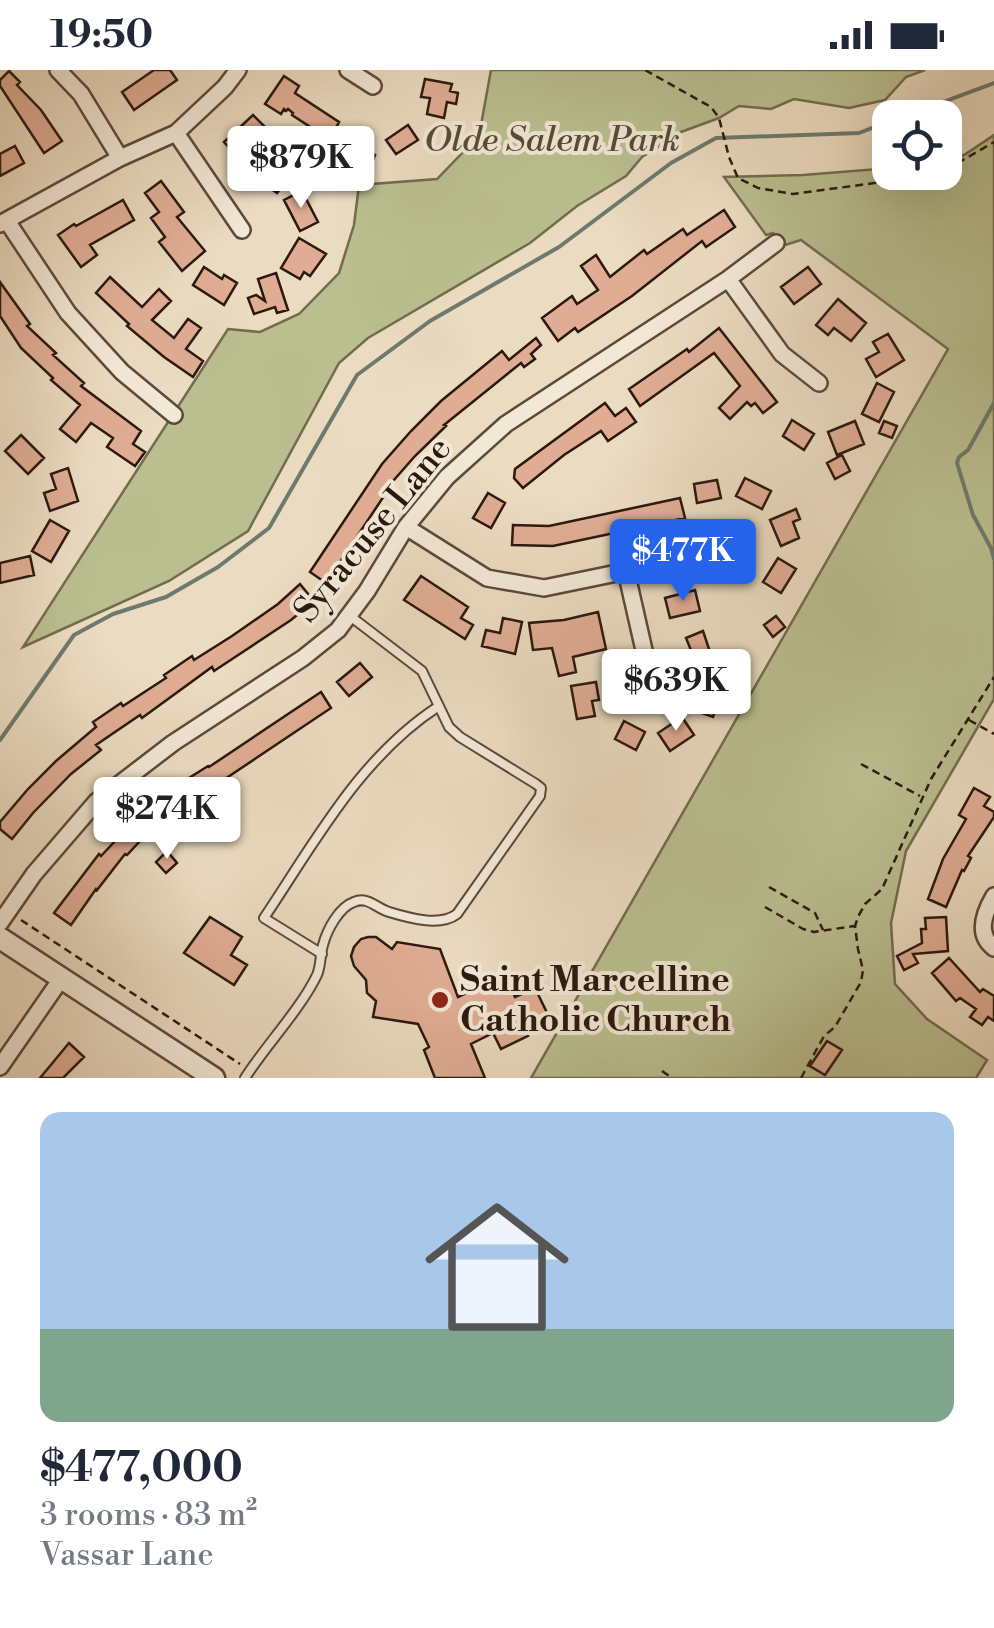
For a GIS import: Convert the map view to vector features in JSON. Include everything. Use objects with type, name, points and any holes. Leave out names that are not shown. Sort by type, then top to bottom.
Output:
[{"type":"street","points":[[58,70],[81,94],[120,158]]},
{"type":"street","points":[[174,415],[122,372],[68,313],[4,223],[120,158],[176,133],[238,70]]},
{"type":"street","points":[[348,70],[373,86]]},
{"type":"street","points":[[176,133],[242,230]]},
{"type":"street","name":"Syracuse Lane","points":[[4,917],[52,850],[96,802],[172,743],[312,652],[338,630],[406,527],[447,477],[506,424],[776,244]]},
{"type":"street","points":[[728,279],[782,354],[819,383]]},
{"type":"street","points":[[406,527],[487,578],[544,588],[730,550]]},
{"type":"street","points":[[626,571],[651,681]]},
{"type":"street","points":[[994,896],[986,911],[983,932],[994,948]]},
{"type":"street","points":[[0,938],[214,1078]]},
{"type":"street","points":[[0,1068],[61,978]]},
{"type":"lane","points":[[248,1074],[318,972],[323,943],[340,911],[349,903],[368,900],[386,911],[449,920],[540,796],[541,788],[536,784],[449,727],[422,671],[350,616]]},
{"type":"lane","points":[[322,954],[264,918],[371,763],[415,722],[439,706]]},
{"type":"path","points":[[645,70],[711,107],[738,178],[758,188],[793,194],[872,183]]},
{"type":"path","points":[[962,160],[994,142]]},
{"type":"path","points":[[801,1078],[861,982],[863,970],[855,926],[865,904],[882,889],[922,797],[994,677]]},
{"type":"path","points":[[968,719],[994,734]]},
{"type":"path","points":[[861,764],[922,797]]},
{"type":"path","points":[[769,887],[814,913],[824,931]]},
{"type":"path","points":[[766,907],[803,930],[855,926]]},
{"type":"path","points":[[4,917],[248,1074]]},
{"type":"path","points":[[662,1071],[672,1078]]},
{"type":"green space","name":"Olde Salem Park","points":[[491,70],[925,70],[906,77],[885,100],[849,108],[794,99],[771,109],[739,106],[681,132],[530,243],[368,338],[339,363],[248,531],[169,581],[23,647],[228,329],[260,332],[299,314],[339,273],[354,225],[359,185],[437,179],[465,150],[481,125]]},
{"type":"green space","points":[[994,135],[994,699],[906,851],[891,923],[895,984],[927,1019],[987,1060],[976,1078],[531,1078],[948,349],[801,240],[785,245],[773,233],[766,235],[724,177],[872,169],[872,190],[962,190],[964,155]]},
{"type":"building","points":[[154,70],[170,70],[177,80],[134,110],[122,92]]},
{"type":"building","points":[[9,71],[62,141],[44,153],[0,86],[0,80]]},
{"type":"building","points":[[284,76],[299,86],[295,93],[339,122],[336,128],[364,137],[357,159],[368,152],[375,155],[369,171],[336,161],[341,147],[288,109],[281,114],[265,104]]},
{"type":"building","points":[[425,79],[452,84],[450,91],[458,93],[456,104],[447,102],[444,118],[427,114],[430,98],[421,97]]},
{"type":"building","points":[[253,115],[267,129],[238,157],[224,142]]},
{"type":"building","points":[[408,125],[418,140],[396,154],[386,140]]},
{"type":"building","points":[[15,146],[24,163],[0,176],[0,154]]},
{"type":"building","points":[[262,157],[290,176],[277,193],[250,174]]},
{"type":"building","points":[[161,181],[184,212],[177,217],[205,251],[182,271],[159,242],[165,237],[151,218],[159,212],[145,193]]},
{"type":"building","points":[[302,191],[318,222],[300,231],[284,200]]},
{"type":"building","points":[[123,200],[134,220],[90,245],[97,255],[81,267],[58,235]]},
{"type":"building","points":[[724,210],[735,227],[706,247],[702,241],[578,332],[575,328],[558,341],[542,318],[572,296],[577,304],[598,290],[581,266],[596,255],[610,277],[644,250],[647,254],[683,229],[687,235]]},
{"type":"building","points":[[299,238],[326,254],[310,276],[304,272],[300,279],[281,268]]},
{"type":"building","points":[[204,267],[237,283],[224,305],[193,285]]},
{"type":"building","points":[[808,267],[821,284],[794,304],[781,287]]},
{"type":"building","points":[[276,273],[288,310],[277,313],[275,307],[254,314],[248,298],[256,295],[265,301],[258,279]]},
{"type":"building","points":[[110,277],[142,307],[159,289],[171,301],[152,320],[174,338],[188,319],[201,328],[186,349],[203,361],[193,377],[127,326],[96,293]]},
{"type":"building","points":[[0,282],[30,324],[27,326],[84,383],[81,386],[141,431],[133,444],[145,452],[135,466],[107,447],[113,438],[91,423],[76,442],[60,429],[80,405],[21,348],[0,316]]},
{"type":"building","points":[[838,299],[866,323],[851,341],[834,328],[828,335],[816,325]]},
{"type":"building","points":[[719,328],[777,402],[763,413],[755,403],[751,406],[747,402],[730,419],[719,408],[740,386],[714,353],[640,406],[629,389],[687,349],[689,352]]},
{"type":"building","points":[[888,334],[904,360],[876,377],[866,359],[879,352],[873,342]]},
{"type":"building","points":[[536,338],[541,345],[531,354],[535,359],[524,367],[521,363],[444,425],[387,488],[326,583],[310,572],[382,464],[411,431],[502,351],[509,360]]},
{"type":"building","points":[[877,383],[894,392],[879,422],[862,414]]},
{"type":"building","points":[[605,403],[615,416],[626,408],[636,422],[608,441],[601,431],[523,488],[514,478],[515,469]]},
{"type":"building","points":[[792,420],[814,434],[804,450],[783,436]]},
{"type":"building","points":[[855,421],[864,444],[837,455],[828,432]]},
{"type":"building","points":[[884,421],[897,426],[892,438],[879,433]]},
{"type":"building","points":[[21,435],[44,458],[28,474],[5,451]]},
{"type":"building","points":[[842,455],[850,471],[835,479],[827,463]]},
{"type":"building","points":[[68,468],[78,501],[50,511],[44,493],[56,489],[51,474]]},
{"type":"building","points":[[745,478],[771,491],[762,509],[736,496]]},
{"type":"building","points":[[717,480],[721,498],[697,503],[694,484]]},
{"type":"building","points":[[488,493],[505,503],[491,528],[473,518]]},
{"type":"building","points":[[680,498],[685,518],[553,546],[512,545],[513,525],[549,526]]},
{"type":"building","points":[[796,509],[800,519],[793,522],[799,538],[781,546],[770,520]]},
{"type":"building","points":[[50,520],[69,531],[51,562],[32,551]]},
{"type":"building","points":[[30,556],[34,575],[0,583],[0,563]]},
{"type":"building","points":[[778,558],[796,569],[781,593],[763,582]]},
{"type":"building","points":[[421,576],[468,607],[461,618],[473,625],[465,639],[404,600]]},
{"type":"building","points":[[300,584],[314,601],[291,620],[214,671],[212,667],[142,718],[140,715],[96,745],[101,750],[71,774],[12,839],[0,829],[0,822],[28,789],[96,727],[93,722],[166,678],[164,675],[192,656],[194,660],[232,636]]},
{"type":"building","points":[[695,590],[700,611],[670,618],[665,598]]},
{"type":"building","points":[[598,612],[606,649],[573,657],[576,672],[559,676],[552,648],[533,650],[529,623]]},
{"type":"building","points":[[776,616],[785,627],[773,637],[764,625]]},
{"type":"building","points":[[503,618],[522,622],[515,654],[482,646],[486,630],[500,633]]},
{"type":"building","points":[[703,631],[714,664],[699,670],[686,638]]},
{"type":"building","points":[[360,663],[372,677],[349,696],[337,682]]},
{"type":"building","points":[[703,680],[723,687],[713,717],[693,710]]},
{"type":"building","points":[[596,682],[599,700],[592,701],[595,716],[577,719],[571,686]]},
{"type":"building","points":[[321,692],[331,708],[219,783],[225,790],[212,799],[206,790],[157,828],[155,825],[125,854],[71,925],[54,913],[99,854],[170,790]]},
{"type":"building","points":[[682,717],[694,735],[670,751],[658,733]]},
{"type":"building","points":[[624,721],[645,732],[636,750],[615,739]]},
{"type":"building","points":[[974,788],[990,797],[984,806],[994,812],[994,817],[968,856],[971,858],[946,907],[928,899],[943,859],[966,819],[959,815]]},
{"type":"building","points":[[167,851],[177,863],[166,873],[156,862]]},
{"type":"building","points":[[210,917],[242,937],[231,955],[247,965],[234,985],[184,953]]},
{"type":"building","points":[[946,917],[948,951],[913,954],[918,963],[904,970],[897,956],[922,943],[925,918]]},
{"type":"building","points":[[376,937],[392,949],[397,942],[440,949],[458,997],[507,978],[515,997],[535,988],[549,1017],[525,1029],[528,1036],[501,1049],[493,1033],[471,1044],[485,1078],[435,1078],[424,1050],[429,1047],[418,1024],[373,1017],[376,1001],[367,993],[366,980],[351,956],[361,939]]},
{"type":"building","points":[[949,958],[980,992],[983,989],[994,996],[994,1021],[988,1017],[982,1025],[970,1017],[976,1009],[960,998],[956,1001],[932,973]]},
{"type":"building","points":[[827,1041],[842,1050],[825,1075],[810,1066]]},
{"type":"building","points":[[69,1043],[84,1057],[63,1078],[40,1078]]},
{"type":"waterway","points":[[948,100],[994,83]]},
{"type":"waterway","points":[[0,740],[74,635],[113,614],[166,597],[218,567],[269,528],[357,375],[430,321],[559,247],[671,163],[716,138],[859,133],[872,128]]},
{"type":"waterway","points":[[994,403],[957,463],[973,515],[994,559]]},
{"type":"place","name":"Saint Marcelline Catholic Church","points":[[440,1000]]}]
